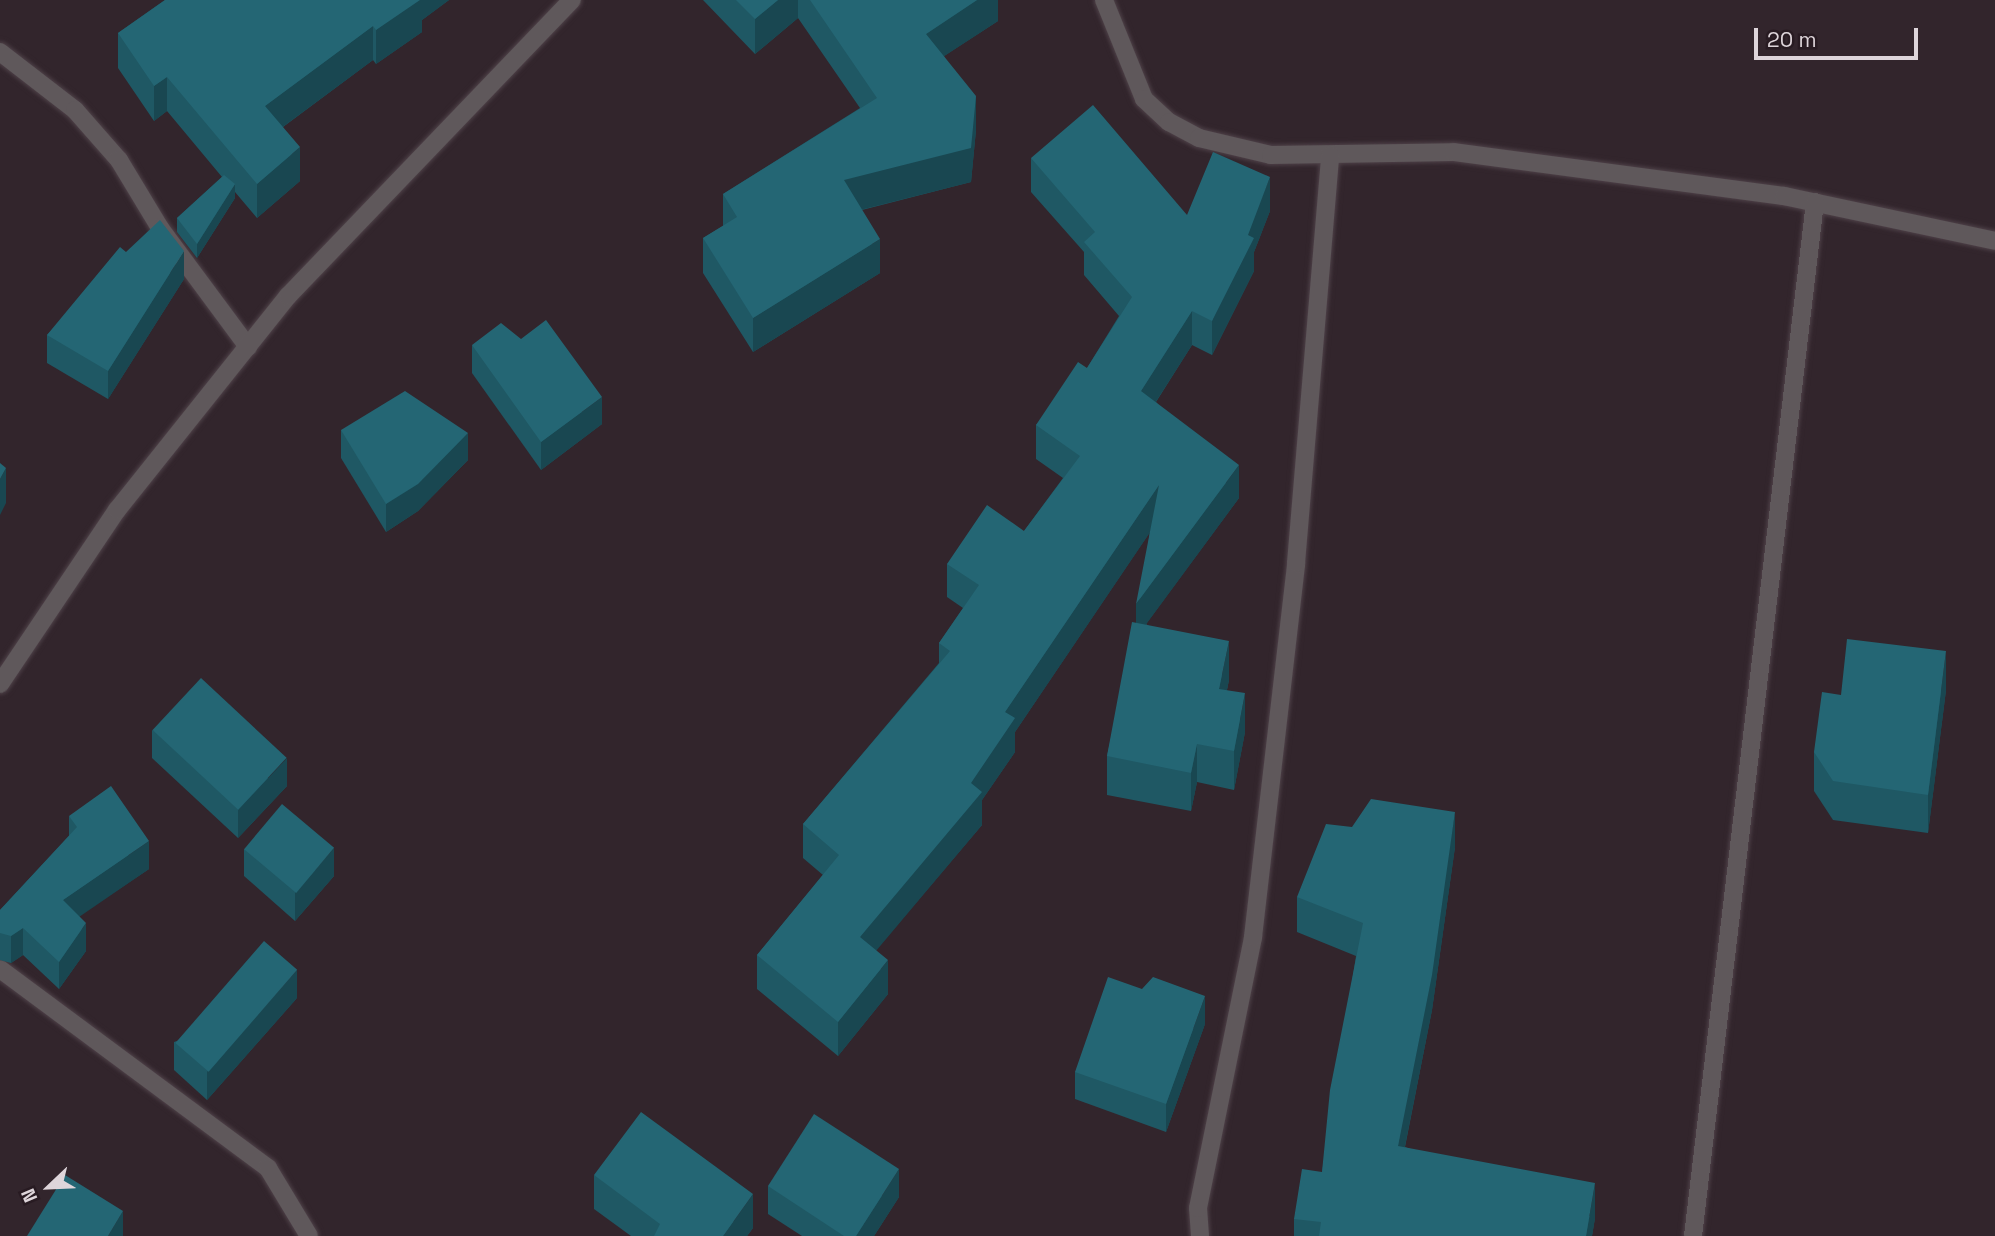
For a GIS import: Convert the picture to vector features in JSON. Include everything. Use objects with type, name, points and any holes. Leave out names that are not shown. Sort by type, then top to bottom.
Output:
[{"type":"street","points":[[0,684],[117,510],[288,296],[572,0]]},
{"type":"street","points":[[1104,0],[1144,99],[1169,122],[1199,138],[1271,155],[1454,152],[1815,202],[1995,241]]},
{"type":"street","points":[[0,52],[75,110],[119,160],[160,228],[248,347]]},
{"type":"street","points":[[1200,1236],[1198,1208],[1253,937],[1296,563],[1330,155]]},
{"type":"street","points":[[1693,1236],[1815,202]]},
{"type":"street","points":[[0,969],[268,1168],[309,1236]]},
{"type":"building","points":[[165,0],[420,0],[376,30],[373,26],[265,106],[300,147],[257,184],[167,77],[154,86],[118,33]]},
{"type":"building","points":[[736,0],[778,0],[755,19]]},
{"type":"building","points":[[810,0],[977,0],[926,34],[976,96],[971,148],[844,180],[880,239],[753,318],[703,238],[737,217],[723,194],[877,98]]},
{"type":"building","points":[[1093,105],[1187,215],[1213,152],[1270,177],[1248,235],[1254,238],[1212,321],[1192,311],[1141,391],[1239,465],[1136,604],[1159,485],[1005,712],[1015,718],[971,783],[982,792],[860,937],[888,960],[838,1022],[757,955],[839,855],[803,824],[950,651],[939,643],[979,585],[947,564],[987,505],[1024,531],[1080,456],[1036,425],[1078,362],[1087,368],[1132,297],[1084,242],[1095,232],[1031,158]]},
{"type":"building","points":[[224,175],[235,184],[197,244],[177,218]]},
{"type":"building","points":[[160,220],[184,251],[108,371],[47,335],[120,247],[126,252]]},
{"type":"building","points":[[546,320],[602,397],[541,442],[472,345],[501,323],[521,339]]},
{"type":"building","points":[[405,391],[468,433],[418,484],[386,504],[341,430]]},
{"type":"building","points":[[0,463],[6,468],[0,479]]},
{"type":"building","points":[[1132,622],[1229,641],[1219,689],[1245,693],[1234,751],[1197,744],[1191,773],[1107,756]]},
{"type":"building","points":[[1847,639],[1946,651],[1928,795],[1833,781],[1814,752],[1822,692],[1841,695]]},
{"type":"building","points":[[201,678],[287,758],[238,810],[153,730]]},
{"type":"building","points":[[111,786],[149,841],[63,900],[86,923],[59,962],[23,928],[11,936],[0,933],[0,910],[77,827],[69,816]]},
{"type":"building","points":[[1371,799],[1455,812],[1432,975],[1398,1146],[1595,1183],[1586,1236],[1319,1236],[1321,1222],[1294,1219],[1302,1169],[1322,1172],[1330,1090],[1363,923],[1297,897],[1326,824],[1352,827]]},
{"type":"building","points":[[282,804],[334,848],[296,893],[244,849]]},
{"type":"building","points":[[264,941],[297,970],[209,1072],[175,1043]]},
{"type":"building","points":[[1108,977],[1142,989],[1153,977],[1205,996],[1166,1104],[1075,1072]]},
{"type":"building","points":[[641,1112],[753,1194],[723,1236],[654,1236],[660,1224],[594,1175]]},
{"type":"building","points":[[814,1114],[899,1169],[856,1236],[844,1236],[768,1186]]},
{"type":"building","points":[[65,1175],[123,1211],[108,1236],[27,1236]]}]
